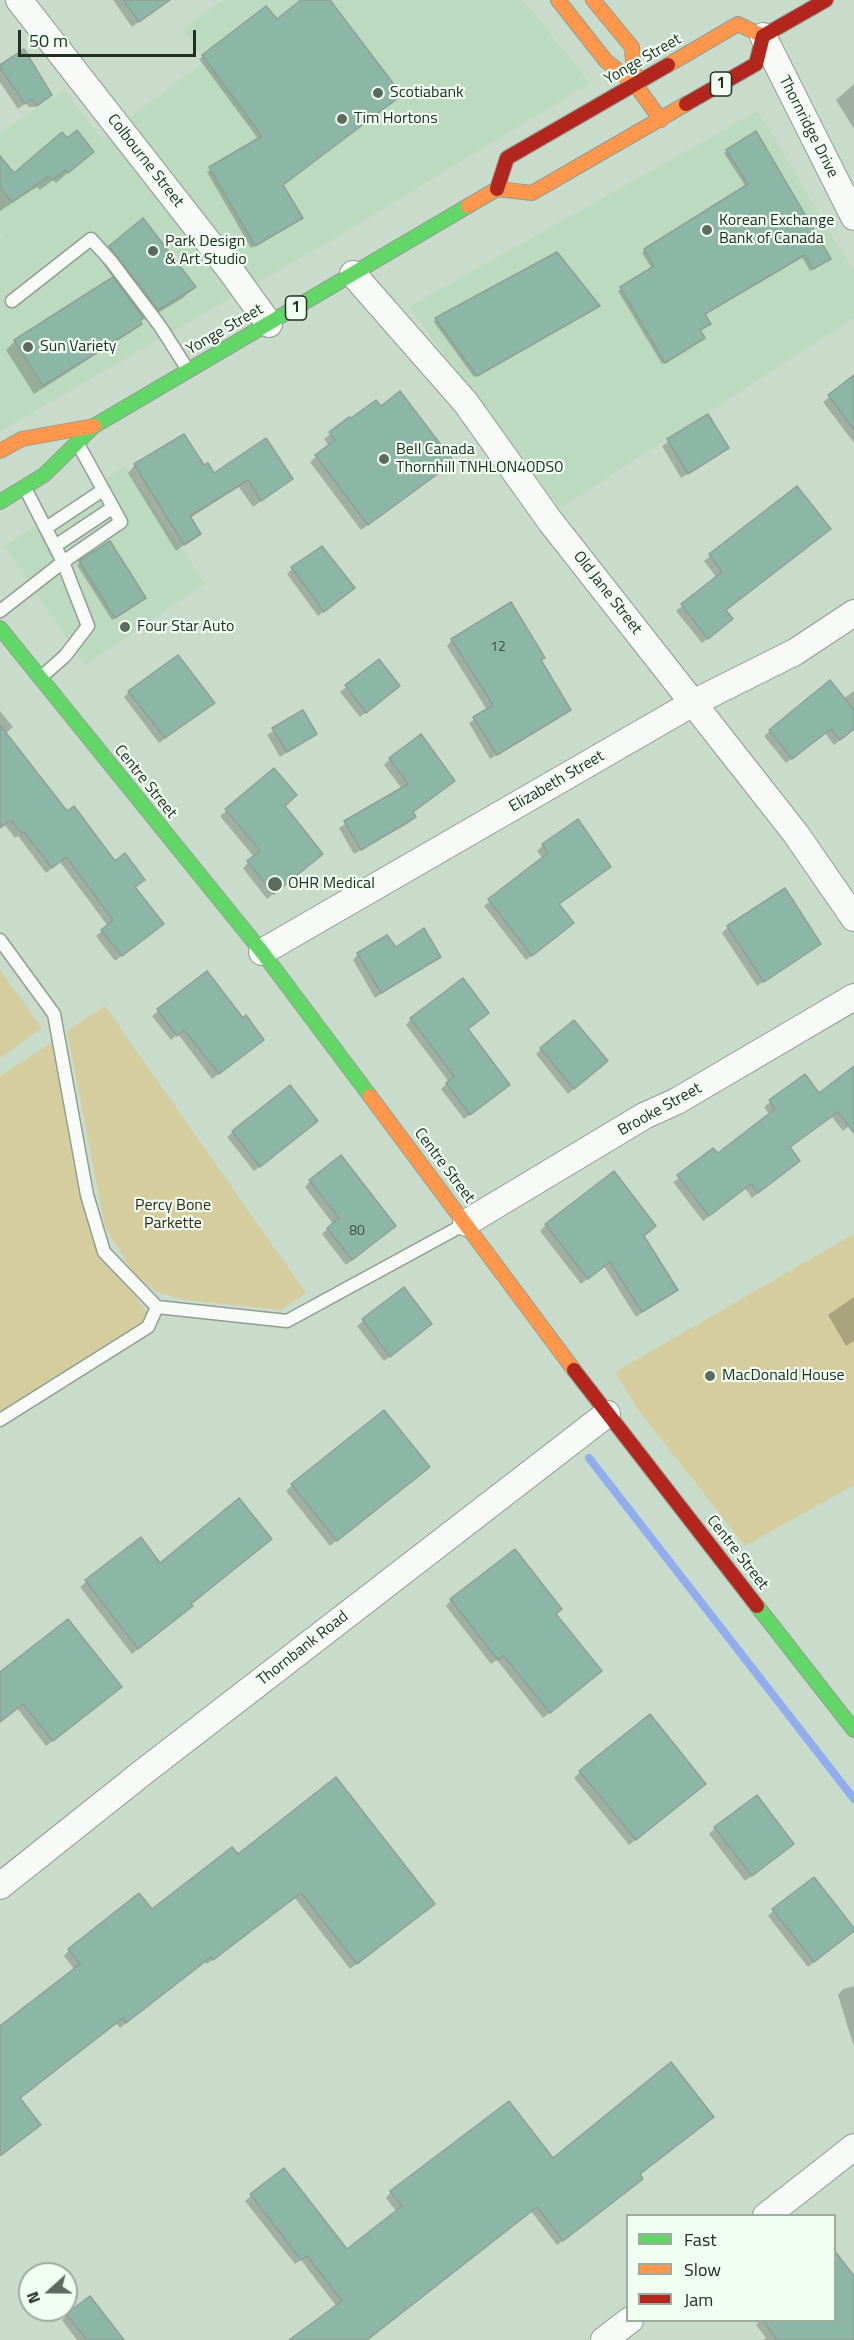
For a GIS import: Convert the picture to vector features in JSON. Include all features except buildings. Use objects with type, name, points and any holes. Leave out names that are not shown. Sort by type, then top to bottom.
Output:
[{"type":"main road","points":[[558,0],[606,61],[635,84],[661,120]]},
{"type":"main road","points":[[592,0],[632,47],[635,84]]},
{"type":"main road","points":[[763,36],[826,0]]},
{"type":"main road","name":"Yonge Street","points":[[0,502],[44,475],[94,426],[497,189],[507,158],[738,24],[763,36]]},
{"type":"main road","name":"1","points":[[497,189],[532,193],[661,120],[756,64],[763,36]]},
{"type":"main road","name":"Yonge Street","points":[[0,451],[22,439],[94,426]]},
{"type":"main road","name":"Centre Street","points":[[3,639],[39,678],[262,952],[607,1414],[854,1730]]},
{"type":"street","name":"Colbourne Street","points":[[19,0],[231,271],[269,324]]},
{"type":"street","name":"Thornridge Drive","points":[[763,36],[854,217]]},
{"type":"street","name":"Old Jane Street","points":[[353,274],[466,403],[550,520],[796,834],[854,918]]},
{"type":"street","name":"Elizabeth Street","points":[[262,952],[693,703],[795,652],[854,614]]},
{"type":"street","name":"Brooke Street","points":[[466,1223],[644,1116],[677,1101],[854,997]]},
{"type":"street","name":"Thornbank Road","points":[[0,1886],[142,1773],[607,1414]]},
{"type":"street","points":[[769,2214],[854,2147]]},
{"type":"street","points":[[604,2340],[627,2322]]},
{"type":"lane","points":[[12,301],[91,239],[111,261],[160,326],[188,371]]},
{"type":"lane","points":[[0,611],[63,562],[121,522],[77,443]]},
{"type":"lane","points":[[24,487],[56,546],[88,626],[65,656],[39,678]]},
{"type":"lane","points":[[46,528],[103,490]]},
{"type":"lane","points":[[56,546],[112,508]]},
{"type":"lane","points":[[0,940],[54,1014],[87,1195],[104,1251],[157,1308],[287,1321],[466,1223]]},
{"type":"lane","points":[[0,1420],[148,1327],[157,1308]]},
{"type":"shaded area","points":[[224,0],[523,0],[590,83],[335,238],[0,431],[0,239],[3,238],[0,234],[0,133],[64,90],[102,139],[206,61],[183,29]]},
{"type":"shaded area","points":[[758,111],[854,272],[854,318],[560,508],[409,307]]},
{"type":"shaded area","points":[[125,466],[205,584],[85,665],[5,546]]},
{"type":"green space","points":[[0,970],[42,1028],[0,1058]]},
{"type":"green space","name":"Percy Bone Parkette","points":[[105,1006],[306,1293],[281,1310],[184,1300],[155,1291],[133,1272],[105,1227],[67,1031]]},
{"type":"green space","points":[[54,1041],[73,1162],[93,1240],[156,1324],[0,1418],[0,1076]]},
{"type":"green space","points":[[854,1234],[854,1485],[745,1546],[637,1408],[615,1372]]},
{"type":"waterway","points":[[589,1458],[854,1799]]},
{"type":"traffic: fast","points":[[0,502],[44,475],[94,426],[468,206]]},
{"type":"traffic: fast","points":[[0,628],[262,952],[370,1096]]},
{"type":"traffic: fast","points":[[757,1606],[854,1730]]},
{"type":"traffic: slow","points":[[558,0],[606,61],[635,84],[661,120]]},
{"type":"traffic: slow","points":[[593,0],[632,47],[635,84]]},
{"type":"traffic: slow","points":[[668,65],[738,24],[763,36]]},
{"type":"traffic: slow","points":[[468,206],[497,189],[532,193],[686,104]]},
{"type":"traffic: slow","points":[[0,451],[22,439],[94,426]]},
{"type":"traffic: slow","points":[[370,1096],[574,1370]]},
{"type":"traffic: jam","points":[[686,104],[756,64],[763,36],[826,0]]},
{"type":"traffic: jam","points":[[497,189],[507,158],[668,65]]},
{"type":"traffic: jam","points":[[574,1370],[757,1606]]},
{"type":"place","name":"Scotiabank","points":[[378,93]]},
{"type":"place","name":"Tim Hortons","points":[[342,119]]},
{"type":"place","name":"Korean Exchange Bank of Canada","points":[[707,230]]},
{"type":"place","name":"Park Design & Art Studio","points":[[153,251]]},
{"type":"place","name":"Sun Variety","points":[[28,347]]},
{"type":"place","name":"Bell Canada Thornhill TNHLON40DS0","points":[[384,459]]},
{"type":"place","name":"Four Star Auto","points":[[125,627]]},
{"type":"place","name":"OHR Medical","points":[[275,884]]},
{"type":"place","name":"MacDonald House","points":[[710,1376]]}]
